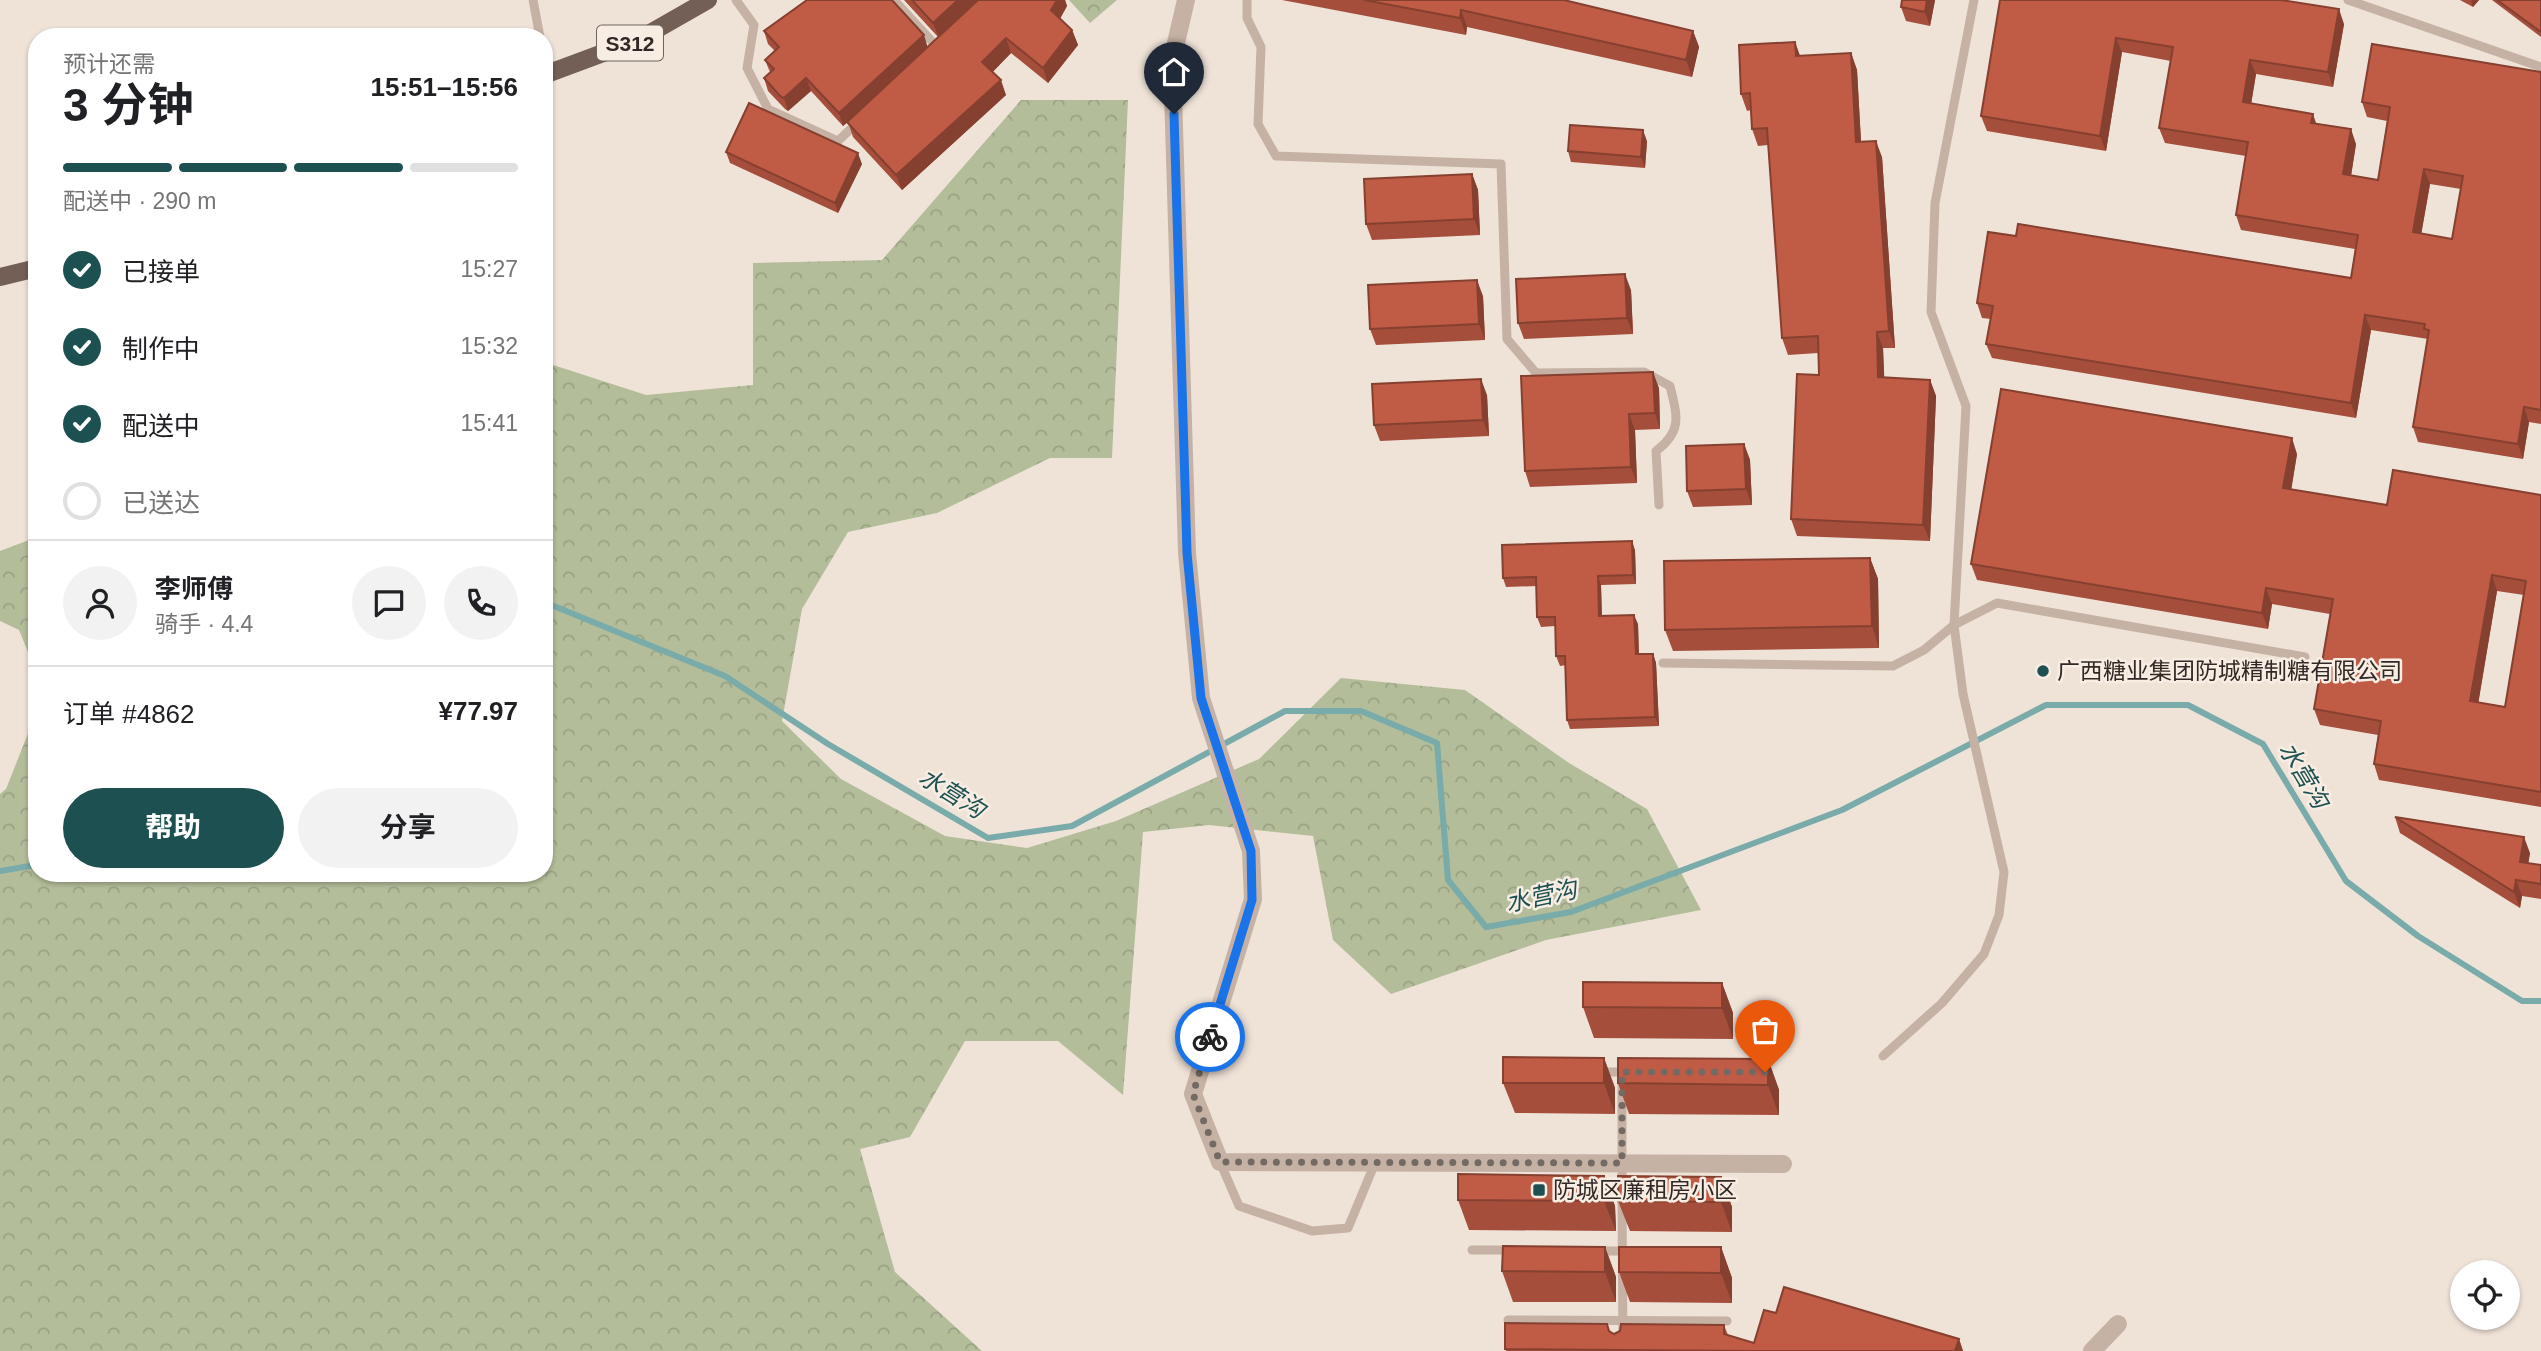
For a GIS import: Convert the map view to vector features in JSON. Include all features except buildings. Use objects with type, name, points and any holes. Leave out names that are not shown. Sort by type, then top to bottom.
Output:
[{"type":"main road","name":"S312","points":[[553,67],[638,40],[708,0]]},
{"type":"main road","points":[[0,276],[28,270]]},
{"type":"street","points":[[1186,0],[1172,60],[1187,553],[1201,698],[1251,851],[1252,900],[1193,1094],[1220,1162],[1783,1164]]},
{"type":"street","points":[[2092,1351],[2118,1324]]},
{"type":"lane","points":[[533,0],[538,28]]},
{"type":"lane","points":[[736,0],[754,25],[747,68],[768,109],[838,141],[868,113]]},
{"type":"lane","points":[[894,0],[938,48]]},
{"type":"lane","points":[[1247,0],[1247,19],[1261,47],[1258,124],[1276,156],[1501,164],[1507,339],[1536,373],[1644,372],[1670,386],[1678,416],[1671,440],[1656,451],[1660,505]]},
{"type":"lane","points":[[1883,1056],[1942,1003],[1984,954],[1999,915],[2004,872],[1963,694],[1954,625],[1966,406],[1931,312],[1934,217],[1974,0]]},
{"type":"lane","points":[[2348,0],[2541,67]]},
{"type":"lane","points":[[928,58],[947,40]]},
{"type":"lane","points":[[1662,663],[1894,666],[1924,650],[1954,625],[1997,603],[2305,657]]},
{"type":"lane","points":[[1584,1072],[1635,1072]]},
{"type":"lane","points":[[1622,1072],[1623,1351]]},
{"type":"lane","points":[[1220,1162],[1239,1206],[1311,1231],[1348,1228],[1375,1163]]},
{"type":"lane","points":[[1472,1250],[1527,1251]]},
{"type":"lane","points":[[1581,1251],[1635,1251]]},
{"type":"lane","points":[[1508,1320],[1727,1321]]},
{"type":"green space","points":[[1069,0],[1117,0],[1090,23]]},
{"type":"green space","points":[[1021,100],[1128,100],[1112,458],[1050,458],[937,513],[848,532],[802,609],[782,721],[841,779],[945,836],[1027,848],[1116,821],[1259,759],[1341,678],[1465,690],[1569,763],[1647,809],[1701,910],[1546,940],[1391,994],[1333,940],[1313,836],[1209,825],[1143,832],[1123,1095],[1058,1041],[965,1041],[910,1137],[860,1149],[895,1272],[982,1351],[0,1351],[0,794],[6,789],[28,734],[28,882],[553,882],[553,365],[646,395],[753,385],[753,263],[882,260]]},
{"type":"green space","points":[[28,540],[28,652],[19,630],[0,621],[0,551]]},
{"type":"waterway","name":"水营沟","points":[[553,606],[725,676],[828,744],[988,838],[1072,826],[1285,711],[1361,711],[1437,743],[1448,880],[1486,927],[1571,912],[1842,810],[2046,705],[2188,705],[2263,744],[2346,881],[2418,936],[2522,1001],[2541,1001]]},
{"type":"waterway","name":"水营沟","points":[[0,871],[28,866]]},
{"type":"way so far","points":[[1210,1037],[1193,1094],[1220,1162],[1622,1163],[1622,1072],[1765,1072]]},
{"type":"place","name":"广西糖业集团防城精制糖有限公司","points":[[2043,671]]},
{"type":"place","name":"防城区廉租房小区","points":[[1539,1190]]},
{"type":"route","points":[[1174,114],[1187,553],[1201,698],[1251,851],[1252,900],[1210,1037]]}]
